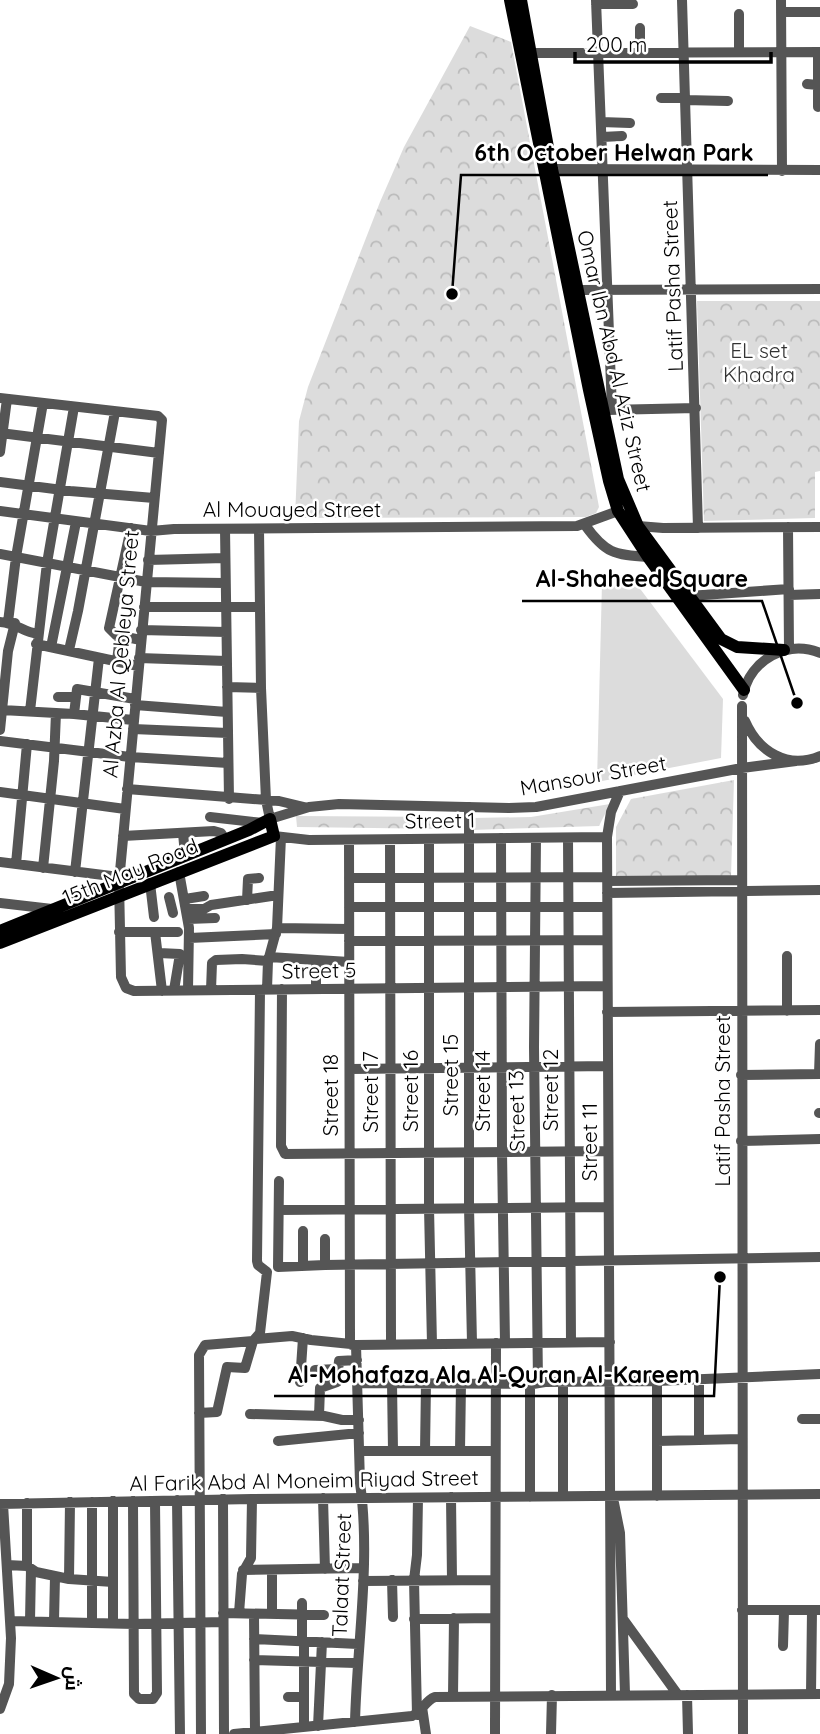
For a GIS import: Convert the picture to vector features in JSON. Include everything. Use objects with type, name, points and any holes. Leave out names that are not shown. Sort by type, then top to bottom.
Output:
[{"type":"main road","name":"Omar Ibn Abd Al Aziz Street","points":[[510,0],[527,53],[578,290],[608,410],[618,479],[650,551],[744,690]]},
{"type":"main road","name":"Omar Ibn Abd Al Aziz Street","points":[[521,0],[527,53],[595,416],[618,511],[715,633],[729,644],[746,648],[791,649]]},
{"type":"main road","points":[[267,821],[277,837]]},
{"type":"main road","name":"15th May Road","points":[[0,930],[267,821]]},
{"type":"main road","name":"15th May Road","points":[[0,943],[150,883],[277,837]]},
{"type":"street","name":"Latif Pasha Street","points":[[682,0],[698,528]]},
{"type":"street","points":[[781,0],[782,171]]},
{"type":"street","points":[[633,4],[596,2],[609,290],[608,410],[696,408]]},
{"type":"street","points":[[781,12],[820,12]]},
{"type":"street","points":[[739,14],[739,52]]},
{"type":"street","points":[[640,28],[640,52]]},
{"type":"street","points":[[527,53],[819,52],[816,85],[818,107]]},
{"type":"street","points":[[661,98],[728,101]]},
{"type":"street","points":[[601,122],[630,123]]},
{"type":"street","points":[[602,137],[622,136]]},
{"type":"street","points":[[552,169],[820,170]]},
{"type":"street","points":[[578,290],[820,289]]},
{"type":"street","points":[[0,452],[3,398],[115,412],[69,650]]},
{"type":"street","points":[[0,730],[16,557],[43,403]]},
{"type":"street","points":[[30,711],[47,563],[74,407]]},
{"type":"street","name":"Al Azba Al Qebleya Street","points":[[115,412],[158,416],[162,421],[118,896]]},
{"type":"street","points":[[1,433],[159,453]]},
{"type":"street","points":[[0,482],[154,498]]},
{"type":"street","name":"Al Mouayed Street","points":[[0,511],[151,531],[585,525],[618,511]]},
{"type":"street","points":[[51,647],[76,522]]},
{"type":"street","points":[[585,525],[606,550],[621,555],[650,551],[661,532],[671,528]]},
{"type":"street","points":[[638,526],[820,527]]},
{"type":"street","points":[[788,527],[791,649]]},
{"type":"street","points":[[131,528],[109,625],[113,633],[120,636],[226,632]]},
{"type":"street","points":[[259,528],[261,688],[267,821]]},
{"type":"street","points":[[225,529],[229,799]]},
{"type":"street","points":[[0,554],[146,582],[225,583]]},
{"type":"street","points":[[148,560],[225,558]]},
{"type":"street","points":[[688,596],[789,592],[820,594]]},
{"type":"street","points":[[144,607],[260,607]]},
{"type":"street","points":[[8,623],[51,647],[99,658],[139,662],[226,661]]},
{"type":"street","points":[[117,661],[120,636]]},
{"type":"street","points":[[744,690],[759,664],[771,655],[791,649],[820,646]]},
{"type":"street","points":[[791,649],[820,653]]},
{"type":"street","points":[[75,872],[99,658]]},
{"type":"street","points":[[66,686],[77,693]]},
{"type":"street","points":[[227,687],[261,688]]},
{"type":"street","name":"Latif Pasha Street","points":[[743,1734],[741,880],[744,690]]},
{"type":"street","points":[[58,696],[94,692],[135,702],[227,712]]},
{"type":"street","points":[[74,714],[77,693]]},
{"type":"street","points":[[742,706],[744,720],[759,744],[770,753],[800,760]]},
{"type":"street","points":[[2,710],[74,714],[133,724],[228,733]]},
{"type":"street","points":[[43,868],[56,713]]},
{"type":"street","points":[[0,741],[130,757],[228,763]]},
{"type":"street","points":[[16,864],[27,744]]},
{"type":"street","name":"Mansour Street","points":[[210,817],[267,821],[309,807],[371,804],[536,807],[742,768],[820,758]]},
{"type":"street","points":[[127,789],[265,800],[309,807]]},
{"type":"street","name":"Street 11","points":[[611,1496],[607,837],[611,812],[620,791]]},
{"type":"street","points":[[0,792],[125,808]]},
{"type":"street","name":"Street 15","points":[[469,807],[469,1208],[472,1343]]},
{"type":"street","points":[[123,836],[218,831],[225,839]]},
{"type":"street","points":[[183,833],[185,855]]},
{"type":"street","points":[[199,1413],[217,1412],[226,1367],[246,1368],[260,1333],[263,1316],[267,1273],[257,1261],[263,989],[277,931],[277,837]]},
{"type":"street","name":"Street 1","points":[[277,837],[390,840],[607,837]]},
{"type":"street","name":"Street 14","points":[[495,1734],[494,1451],[504,1262],[500,838]]},
{"type":"street","name":"Street 13","points":[[530,1497],[538,1342],[534,987],[536,838]]},
{"type":"street","name":"Street 12","points":[[568,838],[570,1342]]},
{"type":"street","name":"Street 16","points":[[429,839],[429,1208],[432,1344]]},
{"type":"street","name":"Street 18","points":[[349,840],[350,1264],[353,1344]]},
{"type":"street","name":"Street 17","points":[[390,840],[391,1344]]},
{"type":"street","points":[[0,862],[119,880]]},
{"type":"street","points":[[179,872],[189,938],[188,990]]},
{"type":"street","points":[[349,878],[568,877],[741,880]]},
{"type":"street","points":[[247,900],[247,879],[259,878]]},
{"type":"street","points":[[150,883],[154,917]]},
{"type":"street","points":[[607,893],[820,890]]},
{"type":"street","points":[[171,906],[204,909],[211,905],[278,895]]},
{"type":"street","name":"Street 5","points":[[118,896],[121,977],[123,985],[130,990],[607,986]]},
{"type":"street","points":[[186,907],[204,896]]},
{"type":"street","points":[[0,903],[52,909]]},
{"type":"street","points":[[186,907],[215,918]]},
{"type":"street","points":[[349,907],[607,907]]},
{"type":"street","points":[[189,938],[349,929]]},
{"type":"street","points":[[119,932],[177,932]]},
{"type":"street","points":[[155,932],[162,990]]},
{"type":"street","points":[[349,941],[607,940]]},
{"type":"street","points":[[159,953],[180,954],[174,990]]},
{"type":"street","points":[[786,956],[787,1011]]},
{"type":"street","points":[[211,990],[212,965],[216,960],[349,962]]},
{"type":"street","points":[[316,961],[316,989]]},
{"type":"street","points":[[282,989],[283,1152],[350,1154],[608,1151]]},
{"type":"street","points":[[607,1012],[820,1010]]},
{"type":"street","points":[[741,1075],[819,1074],[820,1044]]},
{"type":"street","points":[[349,1069],[608,1066]]},
{"type":"street","points":[[741,1141],[820,1139]]},
{"type":"street","points":[[279,1181],[278,1268],[350,1264],[820,1257]]},
{"type":"street","points":[[279,1210],[608,1207]]},
{"type":"street","points":[[303,1231],[303,1266]]},
{"type":"street","points":[[325,1239],[325,1265]]},
{"type":"street","points":[[201,1734],[199,1355],[205,1345],[281,1336],[353,1344],[610,1342]]},
{"type":"street","points":[[300,1382],[303,1338]]},
{"type":"street","name":"Talaat Street","points":[[353,1344],[357,1360],[359,1420],[359,1451],[354,1468],[363,1498],[363,1581],[356,1663],[355,1722]]},
{"type":"street","points":[[319,1416],[319,1389],[337,1382],[341,1360],[357,1360]]},
{"type":"street","points":[[315,1370],[338,1369]]},
{"type":"street","points":[[357,1383],[534,1384],[820,1374]]},
{"type":"street","points":[[699,1379],[699,1440]]},
{"type":"street","points":[[657,1381],[657,1496]]},
{"type":"street","points":[[460,1451],[461,1382]]},
{"type":"street","points":[[563,1382],[563,1496]]},
{"type":"street","points":[[392,1383],[393,1451]]},
{"type":"street","points":[[425,1451],[426,1383]]},
{"type":"street","points":[[250,1414],[359,1420]]},
{"type":"street","points":[[802,1419],[820,1419]]},
{"type":"street","points":[[278,1441],[359,1433]]},
{"type":"street","points":[[657,1441],[741,1439]]},
{"type":"street","points":[[359,1451],[494,1451]]},
{"type":"street","name":"Al Farik Abd Al Moneim Riyad Street","points":[[2,1504],[223,1499],[820,1494]]},
{"type":"street","points":[[611,1496],[621,1539],[625,1695]]},
{"type":"street","points":[[611,1496],[611,1694]]},
{"type":"street","points":[[451,1497],[452,1580]]},
{"type":"street","points":[[323,1498],[325,1569]]},
{"type":"street","points":[[418,1498],[414,1619],[420,1711],[426,1734]]},
{"type":"street","points":[[223,1499],[224,1734]]},
{"type":"street","points":[[239,1613],[243,1570],[251,1558],[252,1499]]},
{"type":"street","points":[[177,1500],[180,1734]]},
{"type":"street","points":[[133,1501],[134,1694],[139,1699],[153,1699],[157,1696],[155,1501]]},
{"type":"street","points":[[69,1580],[70,1502]]},
{"type":"street","points":[[92,1502],[92,1622]]},
{"type":"street","points":[[113,1502],[113,1623]]},
{"type":"street","points":[[27,1503],[30,1621]]},
{"type":"street","points":[[0,1709],[9,1684],[7,1565],[2,1504]]},
{"type":"street","points":[[7,1565],[29,1568],[69,1580],[113,1582]]},
{"type":"street","points":[[243,1570],[363,1568]]},
{"type":"street","points":[[272,1570],[272,1614]]},
{"type":"street","points":[[54,1621],[55,1577]]},
{"type":"street","points":[[392,1580],[393,1617]]},
{"type":"street","points":[[363,1581],[494,1580]]},
{"type":"street","points":[[302,1604],[304,1727]]},
{"type":"street","points":[[254,1614],[254,1660],[244,1733],[319,1728],[420,1711],[435,1697],[815,1694],[816,1610],[742,1610]]},
{"type":"street","points":[[783,1646],[784,1611]]},
{"type":"street","points":[[6,1613],[30,1621],[113,1623],[201,1623],[239,1613],[324,1615]]},
{"type":"street","points":[[453,1696],[454,1618]]},
{"type":"street","points":[[414,1619],[495,1618]]},
{"type":"street","points":[[623,1618],[683,1695],[688,1734]]},
{"type":"street","points":[[254,1639],[358,1644]]},
{"type":"street","points":[[319,1728],[323,1642]]},
{"type":"street","points":[[610,1647],[623,1647]]},
{"type":"street","points":[[254,1660],[356,1663]]},
{"type":"street","points":[[551,1734],[552,1696]]},
{"type":"street","points":[[288,1697],[304,1697]]},
{"type":"green space","points":[[470,26],[511,42],[599,507],[596,513],[586,517],[295,518],[299,421],[308,387],[404,147]]},
{"type":"green space","name":"EL set Khadra","points":[[697,301],[820,301],[820,471],[815,472],[815,518],[704,521]]},
{"type":"green space","points":[[602,583],[638,586],[723,699],[721,758],[597,782]]},
{"type":"green space","points":[[734,780],[731,876],[616,876],[616,827],[631,799]]},
{"type":"green space","points":[[610,804],[599,826],[472,830],[473,818],[531,817]]},
{"type":"green space","points":[[296,816],[450,817],[450,829],[297,827]]},
{"type":"place","name":"6th October Helwan Park","points":[[452,294]]},
{"type":"place","name":"Al-Shaheed Square","points":[[797,703]]},
{"type":"place","name":"Al-Mohafaza Ala Al-Quran Al-Kareem","points":[[720,1277]]}]
